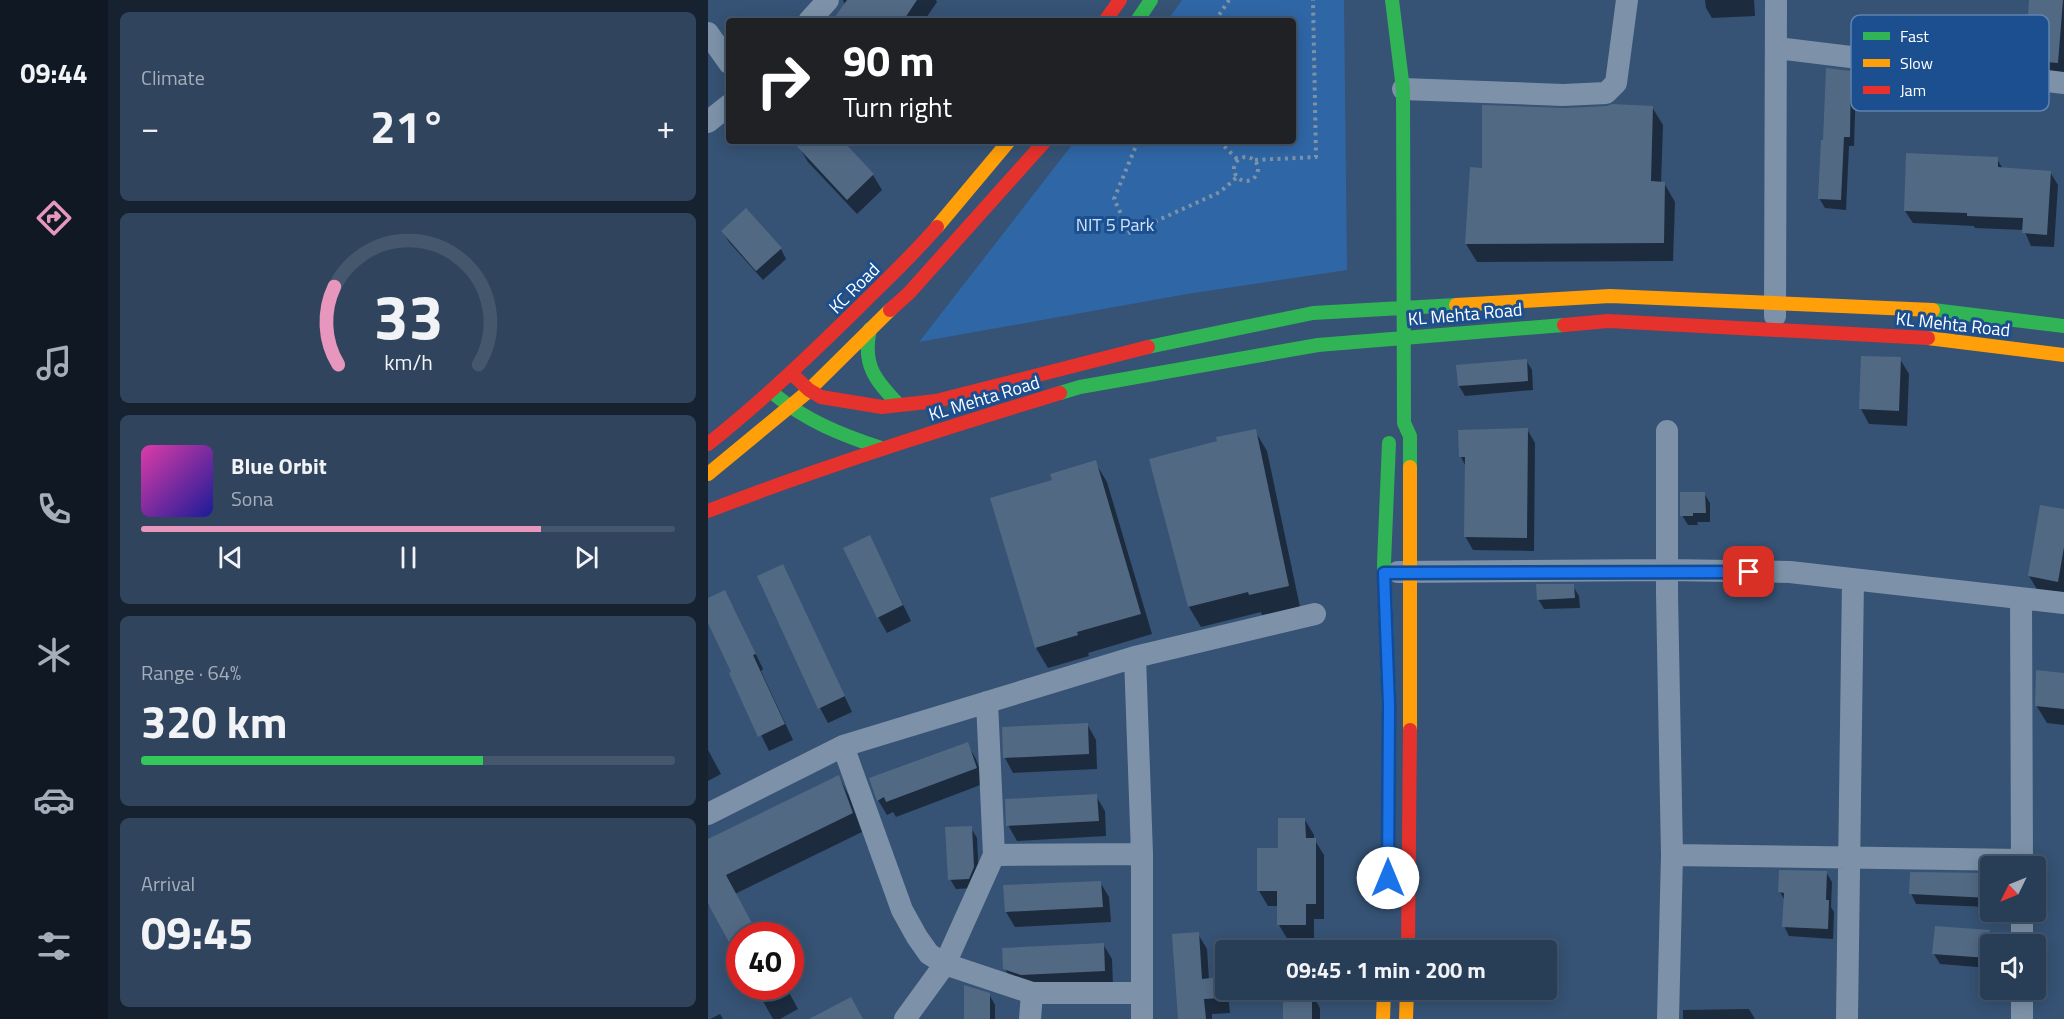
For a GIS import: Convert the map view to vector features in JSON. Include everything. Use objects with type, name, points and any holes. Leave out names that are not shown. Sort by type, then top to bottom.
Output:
[{"type":"street","points":[[812,18],[828,0]]},
{"type":"street","points":[[1108,18],[1120,0]]},
{"type":"street","points":[[1139,18],[1151,0]]},
{"type":"street","points":[[1392,0],[1402,89],[1402,337],[1404,423],[1410,436],[1408,940]]},
{"type":"street","points":[[1402,89],[1563,95],[1606,93],[1616,83],[1627,0]]},
{"type":"street","points":[[1775,329],[1776,0]]},
{"type":"street","points":[[708,33],[726,59]]},
{"type":"street","points":[[1777,48],[1851,57]]},
{"type":"street","points":[[2049,81],[2064,83]]},
{"type":"street","points":[[708,122],[726,107]]},
{"type":"street","name":"KC Road","points":[[708,444],[747,413],[819,347],[918,249],[1006,144]]},
{"type":"street","points":[[708,474],[809,390],[909,293],[1042,144]]},
{"type":"street","name":"KL Mehta Road","points":[[791,373],[809,390],[821,397],[882,407],[936,401],[1155,345],[1312,313],[1610,296],[1937,310],[2064,326]]},
{"type":"street","name":"KL Mehta Road","points":[[708,511],[881,448],[1080,387],[1318,345],[1608,321],[1931,338],[2064,355]]},
{"type":"street","name":"KL Mehta Road","points":[[870,329],[866,342],[868,366],[879,384],[900,405]]},
{"type":"street","points":[[771,391],[789,408],[836,434],[881,448]]},
{"type":"street","points":[[1389,728],[1384,573],[1390,433],[1404,423]]},
{"type":"street","points":[[1667,431],[1666,570],[1672,855],[1668,1019]]},
{"type":"street","points":[[1384,573],[1666,570],[1790,572],[2064,603]]},
{"type":"street","points":[[1847,1019],[1853,579]]},
{"type":"street","points":[[2021,599],[2022,856]]},
{"type":"street","points":[[708,814],[843,746],[1136,657],[1315,614]]},
{"type":"street","points":[[1136,657],[1142,854],[1142,1019]]},
{"type":"street","points":[[905,1019],[945,964],[994,855],[987,702]]},
{"type":"street","points":[[843,746],[902,910],[929,954],[945,964],[1032,993],[1142,993]]},
{"type":"street","points":[[994,855],[1142,854]]},
{"type":"street","points":[[1672,855],[1980,862]]},
{"type":"street","points":[[1030,1019],[1032,993]]},
{"type":"street","points":[[1383,1019],[1384,1000]]},
{"type":"street","points":[[1406,1019],[1407,1000]]},
{"type":"street","points":[[2022,1000],[2022,1019]]},
{"type":"path","points":[[1217,18],[1229,0]]},
{"type":"path","points":[[1255,160],[1259,169],[1255,178],[1246,181],[1237,177],[1233,168],[1237,159],[1246,156],[1255,160],[1316,158],[1313,0]]},
{"type":"path","points":[[1136,144],[1113,199],[1130,233],[1220,192],[1237,177]]},
{"type":"path","points":[[1222,144],[1237,159]]},
{"type":"green space","name":"NIT 5 Park","points":[[1182,0],[1344,0],[1347,270],[1187,294],[919,342],[1073,144],[1296,144],[1296,18],[1169,18]]},
{"type":"building","points":[[847,0],[917,0],[905,18],[834,18]]},
{"type":"building","points":[[2029,0],[2063,0],[2058,63],[2049,62],[2049,15],[2028,15]]},
{"type":"building","points":[[1826,68],[1851,71],[1850,137],[1844,137],[1841,200],[1818,199]]},
{"type":"building","points":[[1612,104],[1653,106],[1651,181],[1665,182],[1664,243],[1465,244],[1470,167],[1482,168],[1482,105],[1564,108]]},
{"type":"building","points":[[795,144],[846,144],[874,174],[847,200]]},
{"type":"building","points":[[1906,153],[1998,157],[1998,167],[2051,171],[2047,235],[2022,233],[2023,218],[1904,211]]},
{"type":"building","points":[[746,208],[782,248],[756,271],[721,231]]},
{"type":"building","points":[[1861,356],[1901,357],[1899,411],[1859,409]]},
{"type":"building","points":[[1527,359],[1528,381],[1458,386],[1456,365]]},
{"type":"building","points":[[1528,428],[1527,538],[1464,537],[1465,457],[1459,457],[1458,430]]},
{"type":"building","points":[[1256,429],[1289,586],[1249,595],[1248,592],[1188,607],[1149,459],[1217,441],[1216,437]]},
{"type":"building","points":[[1096,460],[1141,614],[1077,632],[1078,635],[1035,648],[990,498],[1052,480],[1050,474]]},
{"type":"building","points":[[1680,492],[1705,492],[1706,513],[1680,516]]},
{"type":"building","points":[[2040,505],[2064,509],[2064,547],[2058,582],[2028,576]]},
{"type":"building","points":[[870,535],[903,605],[877,618],[843,548]]},
{"type":"building","points":[[783,564],[845,696],[818,709],[757,576]]},
{"type":"building","points":[[1536,584],[1574,584],[1575,598],[1537,600]]},
{"type":"building","points":[[725,590],[756,654],[753,655],[785,724],[758,737],[708,623],[708,598]]},
{"type":"building","points":[[2036,670],[2064,673],[2064,709],[2035,706]]},
{"type":"building","points":[[1088,723],[1089,754],[1003,758],[1002,727]]},
{"type":"building","points":[[968,742],[977,768],[886,802],[884,797],[877,801],[869,778]]},
{"type":"building","points":[[839,775],[853,813],[726,875],[751,922],[726,922],[726,937],[708,904],[708,839]]},
{"type":"building","points":[[1097,794],[1099,821],[1006,826],[1005,799]]},
{"type":"building","points":[[1278,818],[1305,818],[1306,838],[1316,838],[1316,904],[1306,904],[1306,925],[1277,925],[1277,891],[1257,891],[1257,848],[1278,848]]},
{"type":"building","points":[[972,826],[974,867],[969,879],[948,880],[945,827]]},
{"type":"building","points":[[1779,870],[1827,871],[1828,929],[1782,927],[1784,893],[1778,892]]},
{"type":"building","points":[[1910,872],[1980,873],[1980,898],[1909,894]]},
{"type":"building","points":[[1101,881],[1103,907],[1005,912],[1003,885]]},
{"type":"building","points":[[1935,926],[1990,930],[1990,934],[1980,934],[1980,957],[1932,954]]},
{"type":"building","points":[[1199,932],[1202,979],[1215,978],[1215,998],[1204,999],[1206,1019],[1178,1019],[1172,934]]},
{"type":"building","points":[[1104,943],[1105,971],[1021,975],[1003,969],[1002,948]]},
{"type":"building","points":[[964,985],[990,993],[990,1019],[964,1019]]},
{"type":"building","points":[[851,997],[863,1019],[809,1019]]},
{"type":"building","points":[[1283,1000],[1312,1000],[1312,1019],[1283,1019]]},
{"type":"traffic: fast","points":[[1139,18],[1151,0]]},
{"type":"traffic: fast","points":[[1392,0],[1403,89],[1404,423],[1410,436],[1410,467]]},
{"type":"traffic: fast","points":[[1148,347],[1313,313],[1456,305]]},
{"type":"traffic: fast","points":[[1933,310],[2064,326]]},
{"type":"traffic: fast","points":[[1060,393],[1080,387],[1318,345],[1564,325]]},
{"type":"traffic: fast","points":[[870,329],[868,353],[872,371],[883,388],[899,405]]},
{"type":"traffic: fast","points":[[774,394],[786,404],[825,426],[881,448]]},
{"type":"traffic: fast","points":[[1389,443],[1384,563],[1389,712]]},
{"type":"traffic: slow","points":[[937,227],[1006,144]]},
{"type":"traffic: slow","points":[[1456,305],[1610,296],[1933,310]]},
{"type":"traffic: slow","points":[[708,474],[805,394],[890,310]]},
{"type":"traffic: slow","points":[[1928,338],[2064,355]]},
{"type":"traffic: slow","points":[[1410,467],[1410,730]]},
{"type":"traffic: slow","points":[[1383,1019],[1384,1000]]},
{"type":"traffic: slow","points":[[1406,1019],[1407,1000]]},
{"type":"traffic: jam","points":[[1107,18],[1120,0]]},
{"type":"traffic: jam","points":[[890,310],[909,293],[1042,144]]},
{"type":"traffic: jam","points":[[708,444],[803,361],[898,269],[937,227]]},
{"type":"traffic: jam","points":[[1564,325],[1608,321],[1928,338]]},
{"type":"traffic: jam","points":[[791,373],[809,390],[821,397],[882,407],[936,401],[1148,347]]},
{"type":"traffic: jam","points":[[708,511],[883,449],[1060,393]]},
{"type":"traffic: jam","points":[[1408,940],[1410,730]]},
{"type":"route","points":[[1388,878],[1389,705],[1384,573],[1666,570],[1749,572]]}]
